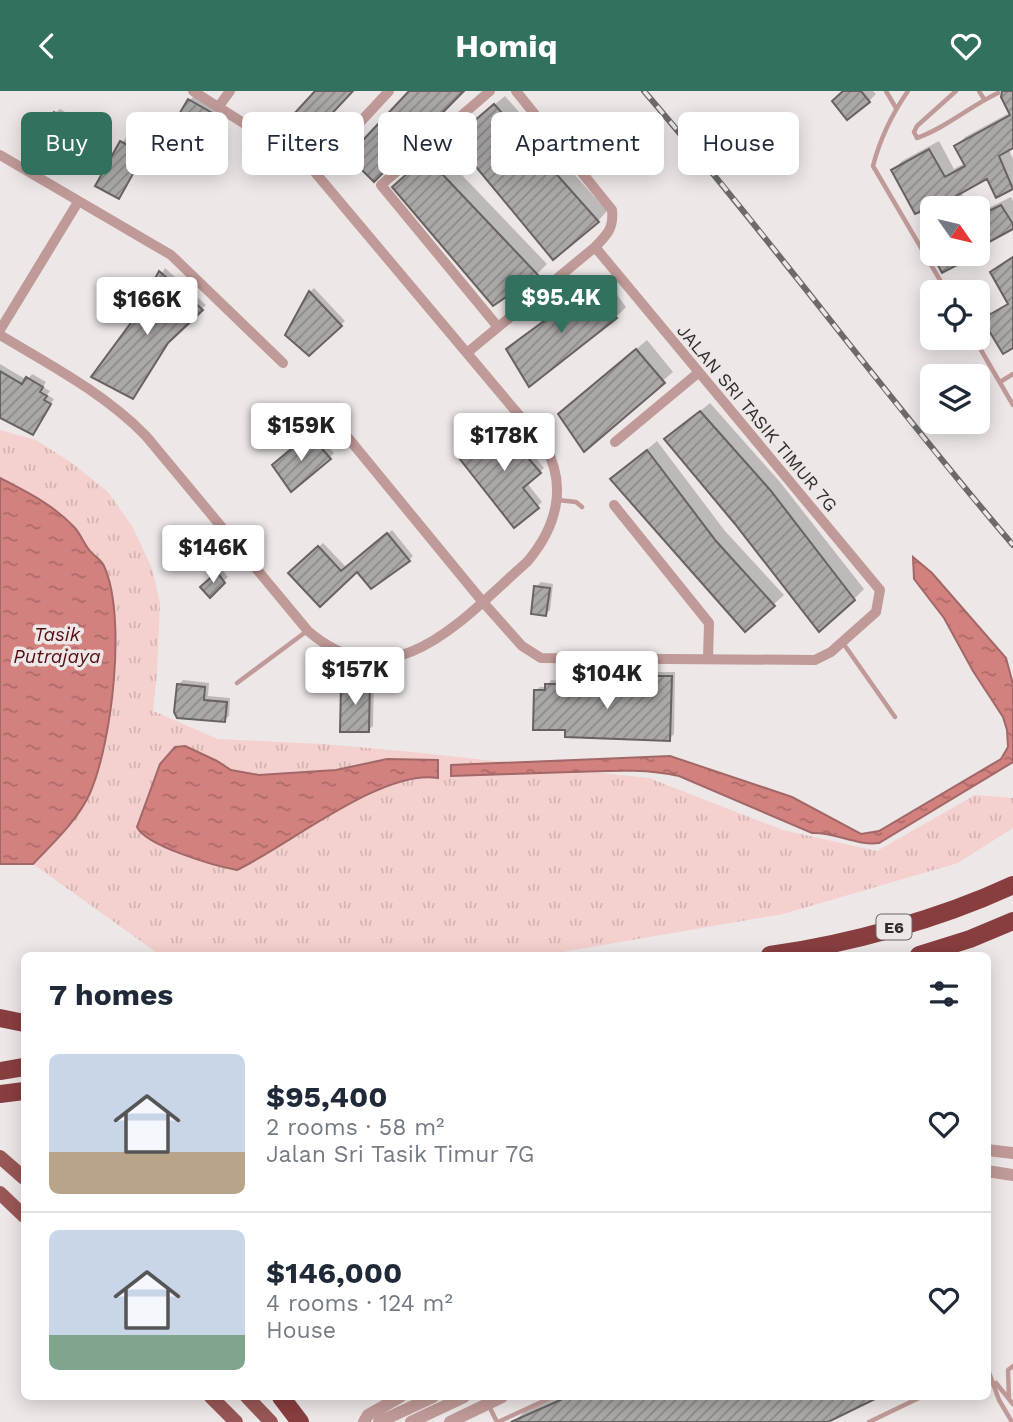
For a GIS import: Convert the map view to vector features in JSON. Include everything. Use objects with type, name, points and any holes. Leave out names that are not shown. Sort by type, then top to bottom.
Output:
[{"type":"highway","name":"E6","points":[[785,952],[861,937],[963,905],[1013,885]]},
{"type":"highway","name":"E6","points":[[929,952],[1013,921]]},
{"type":"highway","points":[[0,1018],[21,1022]]},
{"type":"highway","points":[[0,1071],[21,1068]]},
{"type":"highway","points":[[0,1094],[21,1091]]},
{"type":"highway","points":[[283,1400],[300,1422]]},
{"type":"main road","points":[[0,1157],[21,1175]]},
{"type":"main road","points":[[0,1193],[21,1213]]},
{"type":"main road","points":[[212,1400],[223,1422]]},
{"type":"main road","points":[[213,1400],[236,1422]]},
{"type":"main road","points":[[250,1400],[271,1422]]},
{"type":"street","points":[[193,91],[242,121]]},
{"type":"street","points":[[219,106],[230,91]]},
{"type":"street","points":[[364,118],[389,91]]},
{"type":"street","points":[[490,91],[383,181],[382,188],[498,327]]},
{"type":"street","points":[[468,352],[595,247],[608,234],[613,223],[612,210],[516,91]]},
{"type":"street","points":[[0,155],[178,260],[284,363]]},
{"type":"street","points":[[78,202],[0,333],[124,414],[146,436],[308,631],[332,649],[350,657],[369,660],[391,658],[415,651],[433,641],[482,601],[537,550],[556,514],[558,500],[555,471],[545,446],[318,175]]},
{"type":"street","name":"JALAN SRI TASIK TIMUR 7G","points":[[595,247],[880,590],[876,612],[842,642]]},
{"type":"street","points":[[615,442],[698,373]]},
{"type":"street","points":[[340,428],[482,601],[522,646],[541,658],[815,660],[831,652],[842,642]]},
{"type":"street","points":[[614,505],[709,623],[708,659]]},
{"type":"street","points":[[991,1150],[1013,1153]]},
{"type":"street","points":[[991,1171],[1013,1174]]},
{"type":"street","points":[[364,1422],[368,1415],[395,1400]]},
{"type":"street","points":[[379,1422],[427,1400]]},
{"type":"street","points":[[411,1422],[458,1400]]},
{"type":"street","points":[[450,1422],[495,1400]]},
{"type":"lane","points":[[886,91],[896,108]]},
{"type":"lane","points":[[908,91],[896,108],[878,147],[873,166],[940,280]]},
{"type":"lane","points":[[956,91],[917,126],[914,132],[917,138],[931,133],[998,93]]},
{"type":"lane","points":[[979,91],[984,99]]},
{"type":"lane","points":[[981,350],[1013,405]]},
{"type":"lane","points":[[1000,382],[1013,374]]},
{"type":"lane","points":[[558,500],[576,502],[582,507]]},
{"type":"lane","points":[[191,566],[228,535]]},
{"type":"lane","points":[[237,683],[308,631]]},
{"type":"lane","points":[[842,642],[895,717]]},
{"type":"lane","points":[[991,1150],[1013,1147]]},
{"type":"lane","points":[[1011,1401],[1009,1370],[1013,1366]]},
{"type":"lane","points":[[991,1376],[999,1400],[1012,1422]]},
{"type":"lane","points":[[993,1380],[1011,1401]]},
{"type":"lane","points":[[488,1403],[497,1422],[545,1400]]},
{"type":"lane","points":[[869,1422],[915,1400]]},
{"type":"green space","points":[[0,430],[36,440],[72,463],[108,492],[132,526],[152,568],[160,603],[153,711],[218,739],[403,751],[649,778],[783,830],[877,851],[975,795],[1013,798],[1013,828],[958,863],[783,914],[562,952],[156,952],[33,864],[79,813],[98,771],[105,744],[114,680],[115,616],[111,588],[104,566],[75,528],[49,506],[0,478]]},
{"type":"water","name":"Tasik Putrajaya","points":[[0,478],[49,506],[75,528],[104,566],[111,588],[115,616],[114,680],[98,771],[79,813],[33,864],[0,864]]},
{"type":"water","points":[[913,557],[932,573],[1006,658],[1013,684],[1013,762],[879,843],[862,843],[812,833],[679,776],[666,773],[612,771],[451,776],[451,765],[670,756],[792,797],[861,834],[879,831],[1001,759],[1008,747],[1003,717],[973,671],[944,618],[914,579]]},
{"type":"water","points":[[185,746],[231,770],[259,775],[336,770],[387,759],[438,760],[438,778],[416,778],[364,796],[237,870],[198,860],[167,848],[143,834],[137,827],[160,764],[175,747]]},
{"type":"building","points":[[315,91],[353,91],[333,112],[296,112]]},
{"type":"building","points":[[409,91],[464,91],[443,112],[389,112]]},
{"type":"building","points":[[843,91],[861,91],[870,102],[847,120],[832,101]]},
{"type":"building","points":[[1002,91],[1013,91],[1013,148],[999,156],[1013,189],[996,198],[987,179],[956,196],[920,196],[920,212],[915,214],[891,170],[929,149],[945,177],[965,166],[954,146],[1010,115],[1001,97]]},
{"type":"building","points":[[188,99],[211,112],[180,112]]},
{"type":"building","points":[[494,104],[501,112],[491,112],[491,175],[557,175],[599,222],[553,260],[477,168],[477,119]]},
{"type":"building","points":[[378,124],[378,175],[381,175],[374,182],[364,172],[364,139]]},
{"type":"building","points":[[120,141],[126,144],[126,175],[132,175],[119,199],[95,186],[101,175],[112,175],[112,155]]},
{"type":"building","points":[[406,175],[443,175],[538,275],[493,306],[392,187]]},
{"type":"building","points":[[1001,205],[1013,224],[1013,229],[990,241],[990,210]]},
{"type":"building","points":[[1013,257],[1013,348],[1003,354],[990,332],[990,314],[1008,304],[990,272]]},
{"type":"building","points":[[938,266],[955,266],[942,273]]},
{"type":"building","points":[[159,271],[203,310],[168,343],[133,399],[91,377],[130,324]]},
{"type":"building","points":[[593,285],[617,318],[529,387],[506,349]]},
{"type":"building","points":[[309,291],[342,326],[309,356],[285,335]]},
{"type":"building","points":[[636,349],[665,383],[584,452],[558,414]]},
{"type":"building","points":[[0,371],[22,384],[26,377],[43,387],[40,392],[47,396],[44,400],[51,404],[33,435],[0,418]]},
{"type":"building","points":[[700,411],[771,491],[855,600],[819,632],[735,524],[664,439]]},
{"type":"building","points":[[503,422],[541,473],[523,488],[539,508],[514,528],[459,458]]},
{"type":"building","points":[[309,434],[331,459],[291,492],[272,465]]},
{"type":"building","points":[[647,450],[716,541],[775,606],[745,632],[610,479]]},
{"type":"building","points":[[387,533],[410,561],[371,589],[357,572],[320,607],[288,573],[318,546],[341,571]]},
{"type":"building","points":[[217,572],[225,583],[210,598],[200,587]]},
{"type":"building","points":[[534,586],[550,588],[546,616],[531,614]]},
{"type":"building","points":[[649,676],[672,676],[670,741],[565,737],[565,730],[533,730],[534,690],[545,690],[545,684],[561,684],[561,688],[635,690],[636,687],[649,687]]},
{"type":"building","points":[[355,679],[370,679],[369,732],[340,732],[341,685],[355,685]]},
{"type":"building","points":[[177,684],[205,687],[204,700],[227,702],[225,722],[177,718],[174,712]]},
{"type":"building","points":[[560,1400],[873,1400],[828,1422],[511,1422]]},
{"type":"railway","points":[[644,91],[1013,545]]}]
